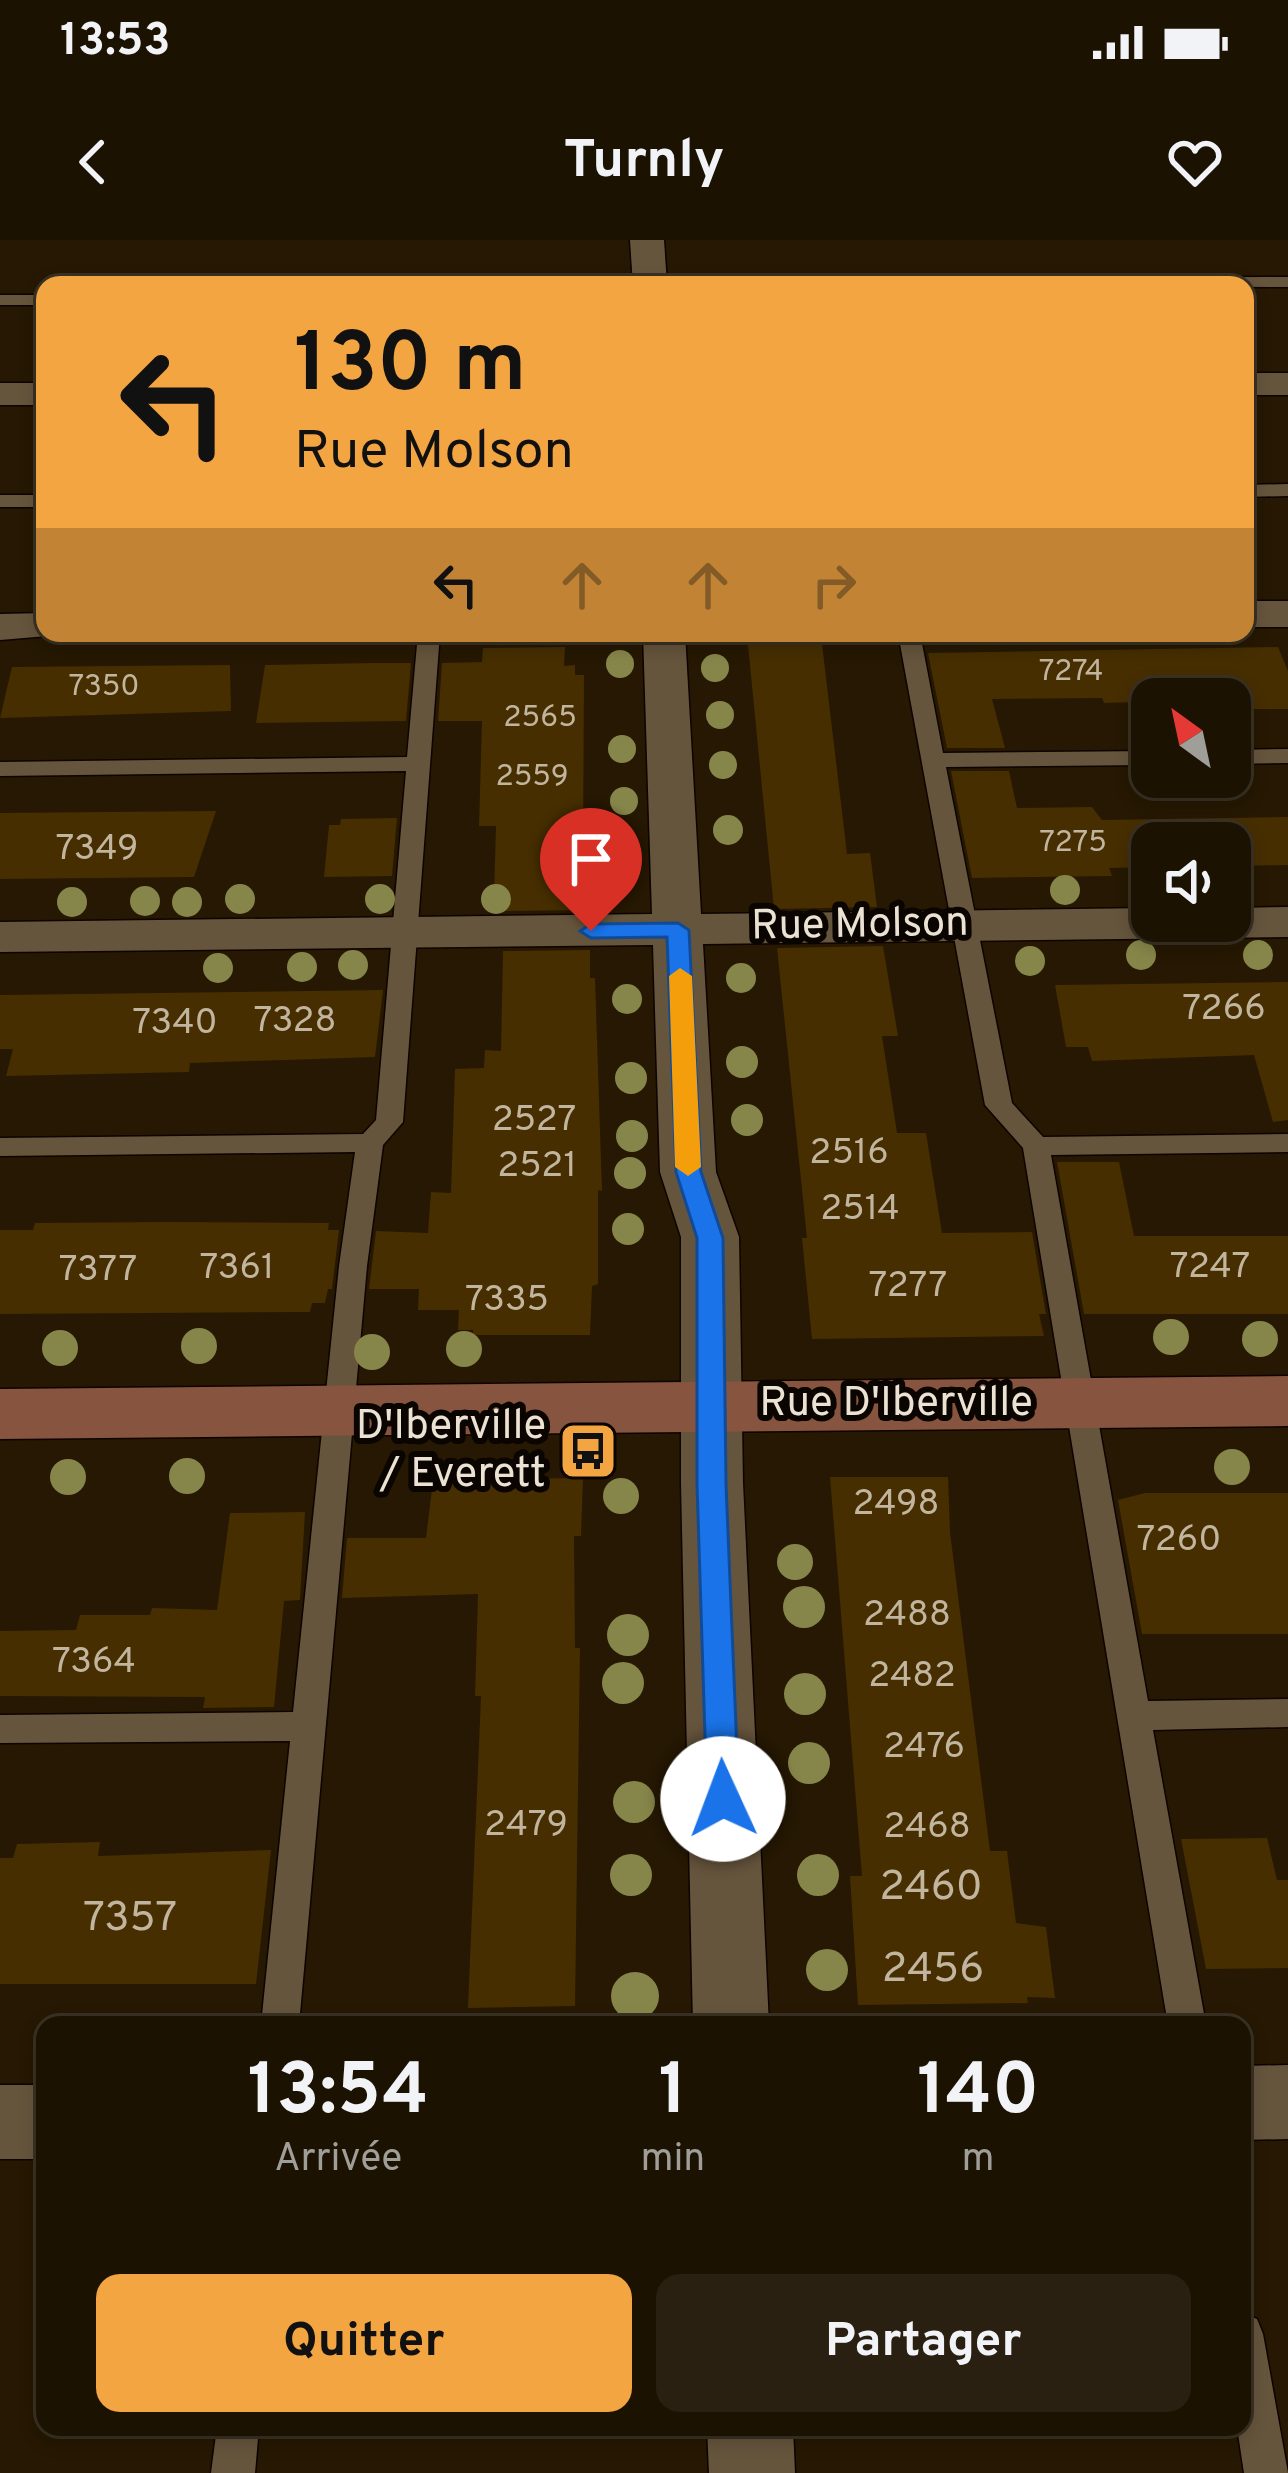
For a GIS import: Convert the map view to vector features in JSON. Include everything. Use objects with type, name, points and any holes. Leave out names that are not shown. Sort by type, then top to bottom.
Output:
[{"type":"main road","name":"Rue D'Iberville","points":[[0,1414],[1288,1401]]},
{"type":"street","points":[[647,240],[649,276]]},
{"type":"street","points":[[1254,384],[1288,384]]},
{"type":"street","points":[[0,394],[36,394]]},
{"type":"street","points":[[1254,614],[1288,614]]},
{"type":"street","points":[[0,627],[36,626]]},
{"type":"street","points":[[664,642],[688,1172],[710,1238],[731,2016]]},
{"type":"street","name":"Rue Molson","points":[[0,937],[1288,922]]},
{"type":"street","points":[[1251,2103],[1288,2102]]},
{"type":"street","points":[[0,2122],[36,2122]]},
{"type":"street","points":[[750,2436],[752,2473]]},
{"type":"lane","points":[[1254,282],[1288,282]]},
{"type":"lane","points":[[0,300],[36,299]]},
{"type":"lane","points":[[1254,491],[1288,490]]},
{"type":"lane","points":[[0,501],[36,501]]},
{"type":"lane","points":[[281,2016],[338,1411],[370,1143],[388,1121],[428,642]]},
{"type":"lane","points":[[911,642],[961,925],[999,1105],[1036,1146],[1185,2016]]},
{"type":"lane","points":[[1251,757],[1288,756]]},
{"type":"lane","points":[[933,760],[1131,758]]},
{"type":"lane","points":[[0,769],[417,764]]},
{"type":"lane","points":[[0,1147],[370,1143]]},
{"type":"lane","points":[[1036,1146],[1288,1143]]},
{"type":"lane","points":[[1131,1716],[1288,1713]]},
{"type":"lane","points":[[0,1729],[306,1726]]},
{"type":"lane","points":[[1251,2386],[1266,2473]]},
{"type":"lane","points":[[233,2473],[237,2436]]},
{"type":"building","points":[[822,644],[847,854],[870,853],[877,907],[774,909],[748,645]]},
{"type":"building","points":[[565,647],[564,666],[575,665],[575,675],[584,675],[583,859],[588,859],[589,910],[504,911],[505,896],[494,896],[496,826],[479,826],[482,721],[438,721],[442,663],[482,662],[483,648]]},
{"type":"building","points":[[1278,647],[1288,671],[1288,709],[1251,709],[1251,678],[1131,678],[1131,702],[992,699],[1005,748],[947,748],[928,653]]},
{"type":"building","points":[[411,663],[406,721],[256,723],[265,665]]},
{"type":"building","points":[[230,665],[231,711],[0,718],[12,667]]},
{"type":"building","points":[[951,771],[1009,771],[1017,808],[1092,807],[1102,820],[1288,817],[1288,865],[1251,866],[1251,822],[1131,822],[1131,867],[1109,868],[1112,876],[972,878]]},
{"type":"building","points":[[216,811],[194,877],[0,879],[0,813]]},
{"type":"building","points":[[397,818],[392,876],[324,877],[329,825],[340,825],[341,819]]},
{"type":"building","points":[[883,946],[898,1036],[882,1036],[897,1133],[926,1133],[942,1233],[1032,1232],[1046,1314],[1039,1314],[1044,1336],[812,1339],[802,1238],[807,1238],[777,948]]},
{"type":"building","points":[[590,950],[590,978],[595,978],[602,1191],[598,1190],[598,1284],[592,1286],[590,1335],[473,1335],[473,1330],[458,1330],[459,1310],[418,1310],[419,1289],[369,1289],[376,1231],[428,1233],[431,1192],[451,1193],[455,1069],[484,1068],[485,1050],[501,1051],[503,951]]},
{"type":"building","points":[[1288,982],[1288,1120],[1273,1122],[1254,1055],[1092,1061],[1088,1047],[1066,1047],[1055,985]]},
{"type":"building","points":[[383,990],[375,1057],[190,1063],[189,1072],[6,1076],[13,1049],[0,1049],[0,995]]},
{"type":"building","points":[[1057,1162],[1119,1162],[1134,1236],[1288,1236],[1288,1314],[1084,1314]]},
{"type":"building","points":[[35,1223],[329,1223],[328,1230],[339,1230],[332,1289],[325,1303],[312,1303],[310,1312],[0,1314],[0,1230],[33,1230]]},
{"type":"building","points":[[830,1477],[948,1477],[950,1532],[990,1851],[1007,1851],[1016,1923],[1046,1927],[1055,1998],[1027,1997],[1028,2003],[858,2005],[850,1876],[862,1876]]},
{"type":"building","points":[[583,1478],[581,1536],[574,1536],[575,1648],[580,1648],[575,2006],[468,2008],[481,1696],[475,1696],[478,1594],[342,1598],[347,1538],[426,1538],[432,1489],[446,1489],[447,1480]]},
{"type":"building","points":[[1145,1493],[1288,1493],[1288,1634],[1142,1634],[1118,1500]]},
{"type":"building","points":[[305,1512],[300,1600],[284,1601],[274,1707],[203,1708],[205,1697],[0,1696],[0,1631],[76,1630],[80,1615],[150,1615],[152,1608],[217,1610],[230,1513]]},
{"type":"building","points":[[1267,1838],[1277,1880],[1288,1880],[1288,1968],[1206,1969],[1181,1839]]},
{"type":"building","points":[[100,1842],[98,1856],[271,1850],[256,1984],[0,1984],[0,1858],[13,1858],[17,1844]]},
{"type":"slow traffic","points":[[680,976],[688,1167]]},
{"type":"place","name":"D'Iberville / Everett","points":[[588,1451]]},
{"type":"route","points":[[591,931],[678,930],[688,1172],[710,1238],[712,1484],[723,1799]]}]
